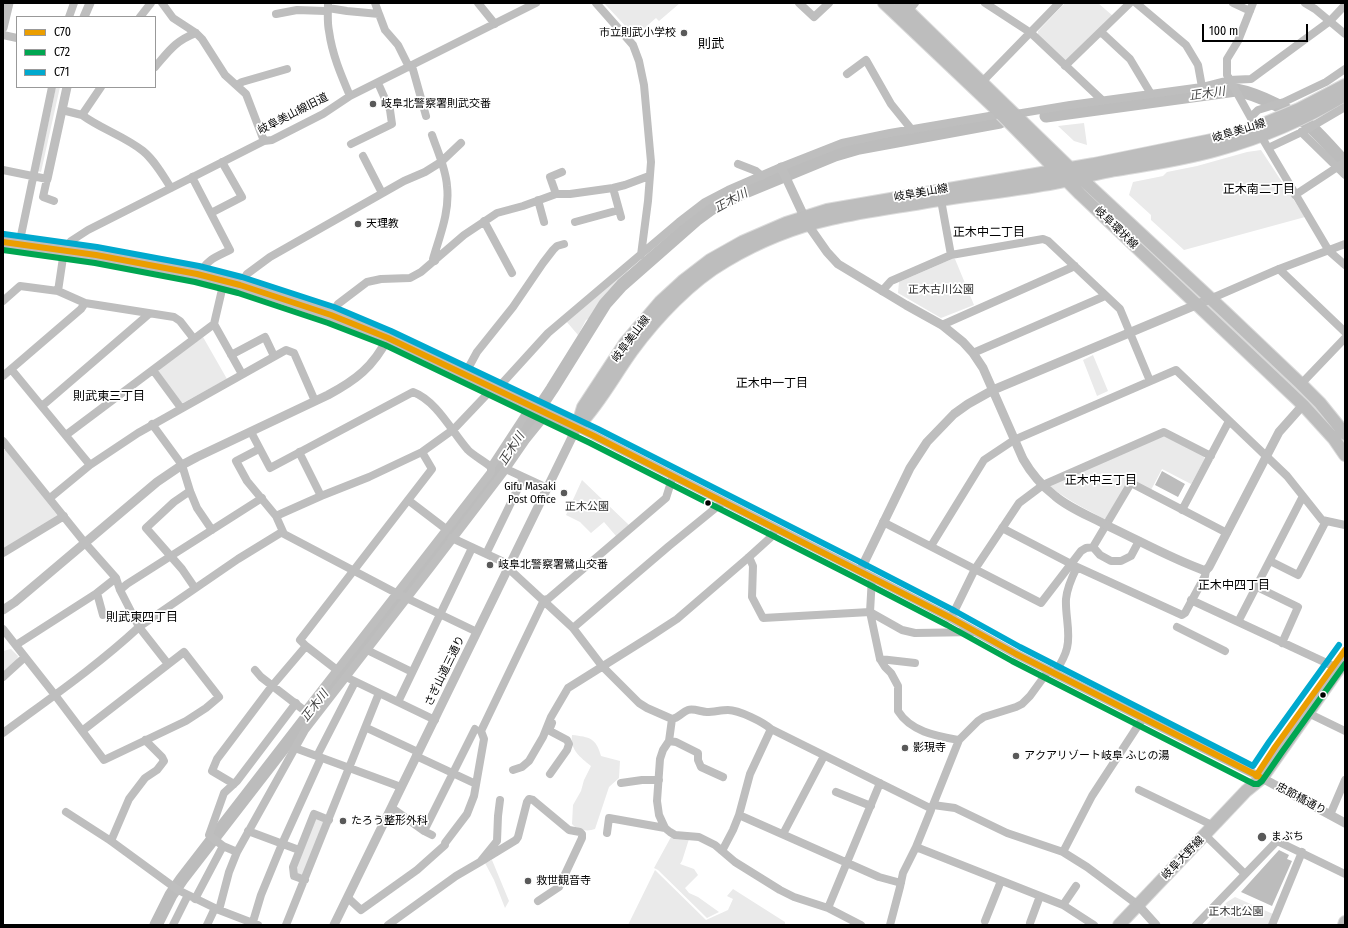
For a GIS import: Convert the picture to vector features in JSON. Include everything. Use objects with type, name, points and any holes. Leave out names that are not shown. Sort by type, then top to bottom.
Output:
[{"type":"main road","name":"岐阜環状線","points":[[884,3],[1001,114],[1066,180],[1196,305],[1303,405],[1334,439],[1345,455]]},
{"type":"main road","name":"岐阜環状線","points":[[907,6],[1070,168],[1301,384],[1320,403],[1345,434]]},
{"type":"main road","name":"岐阜美山線","points":[[577,428],[592,411],[633,349],[663,312],[692,286],[725,262],[827,210],[1070,168],[1230,136],[1299,109],[1345,85]]},
{"type":"main road","name":"岐阜美山線","points":[[806,221],[831,219],[941,200],[1045,185],[1216,151],[1256,127],[1307,115],[1345,95]]},
{"type":"main road","points":[[3,242],[200,274],[240,285],[331,315],[388,338],[577,428]]},
{"type":"main road","name":"岐阜大野線","points":[[1259,777],[1275,747],[1345,650]]},
{"type":"main road","name":"岐阜大野線","points":[[1119,925],[1259,777],[1308,713],[1345,660]]},
{"type":"street","points":[[3,28],[9,3]]},
{"type":"street","points":[[69,16],[74,3]]},
{"type":"street","points":[[84,16],[90,3]]},
{"type":"street","points":[[141,16],[151,3]]},
{"type":"street","points":[[162,3],[173,18],[196,33],[202,39],[225,75],[246,94],[264,141]]},
{"type":"street","points":[[375,3],[384,30],[398,45],[410,66],[426,116]]},
{"type":"street","points":[[478,3],[495,24]]},
{"type":"street","points":[[596,3],[633,45],[639,61],[644,85],[650,154],[648,202],[641,255]]},
{"type":"street","points":[[799,3],[814,17],[829,3]]},
{"type":"street","points":[[982,82],[1059,3]]},
{"type":"street","points":[[1066,66],[1130,3]]},
{"type":"street","points":[[1136,3],[1186,45],[1198,65],[1202,87]]},
{"type":"street","points":[[1233,3],[1251,7],[1238,40],[1227,59],[1227,75],[1229,80],[1329,250],[1345,265]]},
{"type":"street","points":[[1306,3],[1345,34]]},
{"type":"street","name":"岐阜美山線旧道","points":[[64,251],[71,241],[88,230],[264,141],[272,140],[323,114],[350,96],[532,4]]},
{"type":"street","points":[[991,4],[1031,33],[1103,101]]},
{"type":"street","points":[[1016,114],[1202,87],[1229,80],[1251,79],[1330,21],[1345,5]]},
{"type":"street","points":[[328,7],[347,12],[379,14]]},
{"type":"street","points":[[276,14],[297,10],[325,11],[328,7]]},
{"type":"street","points":[[328,7],[328,30],[338,69],[350,96]]},
{"type":"street","points":[[1101,32],[1130,59],[1151,94]]},
{"type":"street","points":[[156,66],[175,44],[196,33]]},
{"type":"street","points":[[3,35],[16,38]]},
{"type":"street","points":[[847,74],[866,60],[892,104],[912,130]]},
{"type":"street","points":[[236,85],[287,69]]},
{"type":"street","points":[[1256,127],[1258,110],[1284,102],[1326,82],[1345,69]]},
{"type":"street","points":[[351,144],[392,124],[390,110],[378,83]]},
{"type":"street","points":[[19,245],[52,88]]},
{"type":"street","points":[[54,201],[43,197],[67,88]]},
{"type":"street","points":[[82,115],[100,88]]},
{"type":"street","points":[[1268,148],[1302,132],[1345,107]]},
{"type":"street","points":[[62,110],[82,115],[92,123],[141,150],[157,167],[171,188]]},
{"type":"street","points":[[276,516],[320,496],[369,477],[422,452],[454,430],[548,333],[705,202],[728,190],[842,144],[1001,114]]},
{"type":"street","points":[[1302,132],[1341,165],[1345,175]]},
{"type":"street","points":[[432,134],[447,185],[445,218],[433,259],[434,261]]},
{"type":"street","points":[[240,285],[248,274],[270,257],[382,193],[425,172],[441,162],[461,143]]},
{"type":"street","points":[[363,156],[382,193]]},
{"type":"street","points":[[211,213],[242,197],[222,162]]},
{"type":"street","points":[[738,164],[756,171],[762,176]]},
{"type":"street","points":[[1296,195],[1341,165]]},
{"type":"street","points":[[782,169],[806,221],[827,252],[838,264],[942,325],[958,337],[973,353],[983,368],[1014,440],[1029,468],[1043,485],[1064,503],[1076,510],[1182,562],[1206,570]]},
{"type":"street","points":[[3,170],[47,180]]},
{"type":"street","points":[[556,194],[550,177],[562,172]]},
{"type":"street","points":[[331,315],[338,304],[367,282],[380,279],[410,278],[421,272],[464,235],[497,213],[523,206],[556,194],[570,194],[625,186],[649,176]]},
{"type":"street","points":[[192,177],[230,250],[206,263],[200,274]]},
{"type":"street","points":[[576,222],[620,214],[613,188]]},
{"type":"street","points":[[538,200],[544,222]]},
{"type":"street","points":[[941,200],[951,255]]},
{"type":"street","points":[[484,222],[512,272]]},
{"type":"street","points":[[882,291],[891,281],[951,255],[1043,239],[1048,241],[1120,310],[1150,381]]},
{"type":"street","points":[[465,374],[477,352],[513,307],[543,263],[557,246],[564,244]]},
{"type":"street","points":[[577,428],[860,571],[910,468],[927,442],[954,414],[968,404],[993,390],[1279,269],[1345,244]]},
{"type":"street","points":[[58,291],[64,251]]},
{"type":"street","points":[[942,325],[1075,266]]},
{"type":"street","points":[[1279,269],[1345,332]]},
{"type":"street","points":[[66,435],[214,324],[224,281]]},
{"type":"street","points":[[3,301],[20,286],[58,291],[85,303],[174,317],[180,321],[194,339]]},
{"type":"street","points":[[973,353],[1105,296]]},
{"type":"street","points":[[3,376],[81,309],[85,303]]},
{"type":"street","points":[[42,406],[149,314]]},
{"type":"street","points":[[214,324],[242,374]]},
{"type":"street","points":[[232,355],[265,337],[274,356]]},
{"type":"street","points":[[3,610],[15,602],[157,482],[182,465],[345,386],[366,369],[379,354],[388,338]]},
{"type":"street","points":[[1301,384],[1345,338]]},
{"type":"street","points":[[50,498],[90,465],[152,424],[286,350],[294,353],[315,401]]},
{"type":"street","points":[[11,369],[90,465]]},
{"type":"street","points":[[153,370],[181,408]]},
{"type":"street","points":[[931,546],[984,460],[1014,440],[1176,370],[1287,476],[1322,520],[1345,525]]},
{"type":"street","points":[[251,432],[270,468],[413,392],[419,394],[438,411],[469,451],[491,467]]},
{"type":"street","points":[[1002,528],[1074,565],[1182,616],[1205,576],[1206,570],[1227,533],[1279,432],[1303,405]]},
{"type":"street","points":[[311,713],[346,677],[367,650],[446,529],[491,472],[491,467],[520,421],[539,410]]},
{"type":"street","points":[[207,925],[217,909],[237,852],[305,730],[311,713],[337,670],[401,596],[432,566],[506,469],[526,440],[539,410]]},
{"type":"street","points":[[1182,510],[1229,421]]},
{"type":"street","points":[[152,424],[182,465],[190,492],[212,530]]},
{"type":"street","name":"さぎ山道三通り","points":[[334,925],[577,428]]},
{"type":"street","points":[[951,618],[975,569],[1019,503],[1043,485],[1164,432],[1211,456]]},
{"type":"street","points":[[3,441],[85,543],[116,578],[120,590],[139,627],[168,664]]},
{"type":"street","points":[[259,448],[236,461],[247,481],[276,516],[284,534],[401,596],[477,632]]},
{"type":"street","points":[[299,452],[320,496]]},
{"type":"street","points":[[337,670],[300,640],[432,469],[422,452]]},
{"type":"street","points":[[506,469],[547,488]]},
{"type":"street","points":[[348,898],[361,910],[398,885],[445,846],[445,843],[467,814],[474,796],[484,739],[481,731],[544,600],[548,599],[666,498],[673,476]]},
{"type":"street","points":[[486,554],[523,478]]},
{"type":"street","points":[[890,925],[903,873],[916,846],[959,740],[984,717],[1022,704],[1052,672],[1066,654],[1068,647],[1066,598],[1074,565],[1080,551],[1093,547],[1131,484],[1227,533]]},
{"type":"street","points":[[190,492],[174,502],[146,528],[182,569],[195,588]]},
{"type":"street","points":[[1238,622],[1303,496]]},
{"type":"street","points":[[120,590],[262,498]]},
{"type":"street","points":[[408,500],[446,529]]},
{"type":"street","points":[[573,628],[723,502]]},
{"type":"street","points":[[3,553],[64,516]]},
{"type":"street","points":[[1270,561],[1298,575],[1326,521]]},
{"type":"street","points":[[883,522],[1041,602],[1074,565]]},
{"type":"street","points":[[513,770],[522,767],[529,761],[536,751],[551,716],[568,688],[677,618],[749,557],[770,538],[776,529]]},
{"type":"street","points":[[3,733],[126,640],[139,627],[238,558],[282,532]]},
{"type":"street","points":[[452,538],[509,567],[573,628],[602,666],[639,703],[647,708],[672,719],[676,719],[687,711],[693,710],[707,712],[730,710],[750,717],[824,756],[932,806],[955,808],[1007,833],[1063,852],[1087,867],[1138,906],[1156,925]]},
{"type":"street","points":[[1093,547],[1100,555],[1111,561],[1120,561],[1131,556],[1139,541]]},
{"type":"street","points":[[398,702],[472,548]]},
{"type":"street","points":[[749,557],[753,566],[752,597],[763,618],[870,612],[902,630],[915,633],[977,632]]},
{"type":"street","name":"忠節橋通り","points":[[860,571],[1052,672],[1345,822]]},
{"type":"street","points":[[872,577],[870,612],[880,658],[885,667],[892,673],[898,686],[897,706],[900,715],[924,733],[959,740]]},
{"type":"street","points":[[16,645],[97,593],[116,578]]},
{"type":"street","points":[[1256,587],[1298,607],[1282,643]]},
{"type":"street","points":[[97,593],[103,615]]},
{"type":"street","points":[[1191,600],[1333,666]]},
{"type":"street","points":[[1177,627],[1225,651]]},
{"type":"street","points":[[3,629],[104,760],[196,715],[219,697],[184,652],[82,731]]},
{"type":"street","points":[[234,784],[212,771],[217,759],[272,686],[306,646]]},
{"type":"street","points":[[367,650],[412,672]]},
{"type":"street","points":[[3,676],[25,657]]},
{"type":"street","points":[[880,658],[915,663]]},
{"type":"street","points":[[255,670],[272,686],[305,711],[311,713]]},
{"type":"street","points":[[346,677],[434,720]]},
{"type":"street","points":[[66,812],[111,841],[175,889],[217,909],[254,924],[261,895],[282,844],[319,757],[355,682]]},
{"type":"street","points":[[351,768],[369,729],[381,694]]},
{"type":"street","points":[[286,925],[381,694]]},
{"type":"street","points":[[237,852],[223,846],[209,835],[224,793],[234,784],[296,704]]},
{"type":"street","points":[[550,774],[567,750],[569,744],[567,740],[550,731],[556,709]]},
{"type":"street","points":[[1308,713],[1345,731]]},
{"type":"street","points":[[1063,852],[1092,796],[1143,718]]},
{"type":"street","points":[[665,828],[657,802],[660,759],[669,742],[672,719]]},
{"type":"street","points":[[424,830],[475,728]]},
{"type":"street","points":[[369,729],[476,784]]},
{"type":"street","points":[[722,852],[739,815],[750,774],[771,729]]},
{"type":"street","points":[[111,841],[129,799],[145,778],[157,770],[164,761],[162,757],[145,740]]},
{"type":"street","points":[[669,742],[676,742],[698,753],[698,760],[701,767],[723,777]]},
{"type":"street","points":[[295,748],[401,787]]},
{"type":"street","points":[[782,834],[824,756]]},
{"type":"street","points":[[621,783],[642,780],[659,780]]},
{"type":"street","points":[[1330,815],[1345,780]]},
{"type":"street","points":[[828,908],[880,783]]},
{"type":"street","points":[[1139,790],[1214,826]]},
{"type":"street","points":[[836,792],[871,806]]},
{"type":"street","points":[[388,925],[456,876],[516,840],[529,799],[533,800],[569,830],[580,832],[582,834],[582,838],[558,887],[538,901]]},
{"type":"street","points":[[480,862],[497,841],[500,800]]},
{"type":"street","points":[[392,808],[432,836]]},
{"type":"street","points":[[305,880],[294,876],[293,867],[299,850],[314,814],[329,820]]},
{"type":"street","points":[[739,815],[879,877],[901,883]]},
{"type":"street","points":[[607,833],[609,818],[665,828],[675,834],[699,837],[715,846],[748,871],[780,890],[794,897],[828,908],[861,925]]},
{"type":"street","points":[[248,832],[299,850]]},
{"type":"street","points":[[1205,835],[1245,874]]},
{"type":"street","points":[[1196,925],[1277,841],[1345,874]]},
{"type":"street","points":[[173,925],[223,846]]},
{"type":"street","points":[[916,846],[1064,905],[1094,925]]},
{"type":"street","points":[[1272,925],[1302,852]]},
{"type":"street","points":[[985,921],[1001,881]]},
{"type":"street","points":[[1064,905],[1076,886]]},
{"type":"street","points":[[1030,923],[1040,896]]},
{"type":"green space","points":[[604,3],[680,3],[659,21],[656,18],[640,32],[636,29],[631,32]]},
{"type":"green space","points":[[1065,3],[1098,3],[1113,16],[1067,60],[1064,60],[1038,35],[1038,31]]},
{"type":"green space","points":[[56,88],[60,88],[41,172],[38,171]]},
{"type":"green space","points":[[1084,123],[1087,145],[1074,141],[1058,126]]},
{"type":"green space","points":[[1261,150],[1305,217],[1184,250],[1151,220],[1151,215],[1129,195],[1133,182],[1163,176],[1167,172],[1197,166],[1247,152]]},
{"type":"green space","name":"正木古川公園","points":[[955,259],[974,305],[941,318],[898,293],[899,282]]},
{"type":"green space","points":[[625,269],[627,272],[608,291],[590,318],[586,320],[578,335],[566,321]]},
{"type":"green space","points":[[203,337],[227,379],[183,403],[180,402],[159,372],[159,368]]},
{"type":"green space","points":[[1093,355],[1108,391],[1097,396],[1083,360]]},
{"type":"green space","points":[[1166,436],[1203,455],[1205,459],[1191,484],[1162,469],[1151,490],[1131,479],[1107,518],[1104,519],[1070,500],[1051,487],[1051,484]]},
{"type":"green space","points":[[3,450],[6,450],[58,516],[3,549]]},
{"type":"green space","name":"正木公園","points":[[582,480],[629,525],[616,536],[604,522],[591,533],[580,522],[566,515]]},
{"type":"green space","points":[[11,649],[18,656],[17,660],[3,671],[3,651]]},
{"type":"green space","points":[[572,735],[588,738],[597,745],[601,756],[620,761],[619,778],[609,787],[595,829],[592,830],[579,829],[572,824],[573,805],[581,791],[584,780],[591,766],[574,749]]},
{"type":"green space","points":[[315,817],[325,821],[304,876],[297,874],[297,862]]},
{"type":"green space","points":[[671,837],[689,839],[680,864],[694,869],[698,875],[685,888],[689,893],[698,897],[719,912],[707,918],[658,870],[654,868]]},
{"type":"green space","points":[[492,860],[509,901],[505,908],[494,880],[485,863]]},
{"type":"green space","points":[[655,870],[706,920],[728,910],[733,899],[727,896],[733,889],[785,922],[785,925],[628,925]]},
{"type":"green space","name":"正木北公園","points":[[1235,897],[1273,914],[1268,925],[1206,925],[1227,902]]},
{"type":"shaded area","points":[[1162,471],[1185,484],[1178,497],[1155,485]]},
{"type":"shaded area","points":[[1279,850],[1289,855],[1287,859],[1292,861],[1272,906],[1241,892]]},
{"type":"waterway","name":"正木川","points":[[1046,116],[1236,90],[1255,95],[1296,115],[1315,131],[1345,163]]},
{"type":"waterway","name":"正木川","points":[[156,925],[171,895],[182,879],[499,469],[552,389],[605,304],[622,285],[696,220],[711,209],[738,195],[835,155],[859,148],[1000,122]]},
{"type":"transit line","name":"C71","points":[[4,234],[97,247],[199,266],[242,277],[334,307],[391,331],[598,429],[864,564],[955,611],[1020,647],[1253,766],[1339,645]]},
{"type":"transit line","name":"C70","points":[[3,242],[96,255],[197,274],[240,285],[331,315],[388,338],[594,436],[951,618],[1016,654],[1262,778]]},
{"type":"transit line","name":"C72","points":[[3,250],[95,263],[195,282],[238,293],[328,323],[385,345],[590,443],[856,578],[947,625],[1012,661],[1254,784],[1258,784],[1262,781],[1345,664]]},
{"type":"transit line","name":"C70","points":[[1256,776],[1275,747],[1345,650]]},
{"type":"place","name":"市立則武小学校","points":[[684,33]]},
{"type":"place","name":"岐阜北警察署則武交番","points":[[373,104]]},
{"type":"place","name":"天理教","points":[[358,224]]},
{"type":"place","name":"Gifu Masaki Post Office","points":[[564,493]]},
{"type":"place","name":"岐阜北警察署鷺山交番","points":[[490,565]]},
{"type":"place","name":"影現寺","points":[[905,748]]},
{"type":"place","name":"アクアリゾート岐阜 ふじの湯","points":[[1016,756]]},
{"type":"place","name":"たろう整形外科","points":[[343,821]]},
{"type":"place","name":"まぶち","points":[[1262,837]]},
{"type":"place","name":"救世観音寺","points":[[528,881]]},
{"type":"district","name":"則武","points":[[711,44]]},
{"type":"district","name":"正木南二丁目","points":[[1259,190]]},
{"type":"district","name":"正木中二丁目","points":[[989,233]]},
{"type":"district","name":"正木中一丁目","points":[[772,384]]},
{"type":"district","name":"則武東三丁目","points":[[109,397]]},
{"type":"district","name":"正木中三丁目","points":[[1101,481]]},
{"type":"district","name":"正木中四丁目","points":[[1234,586]]},
{"type":"district","name":"則武東四丁目","points":[[142,618]]}]
